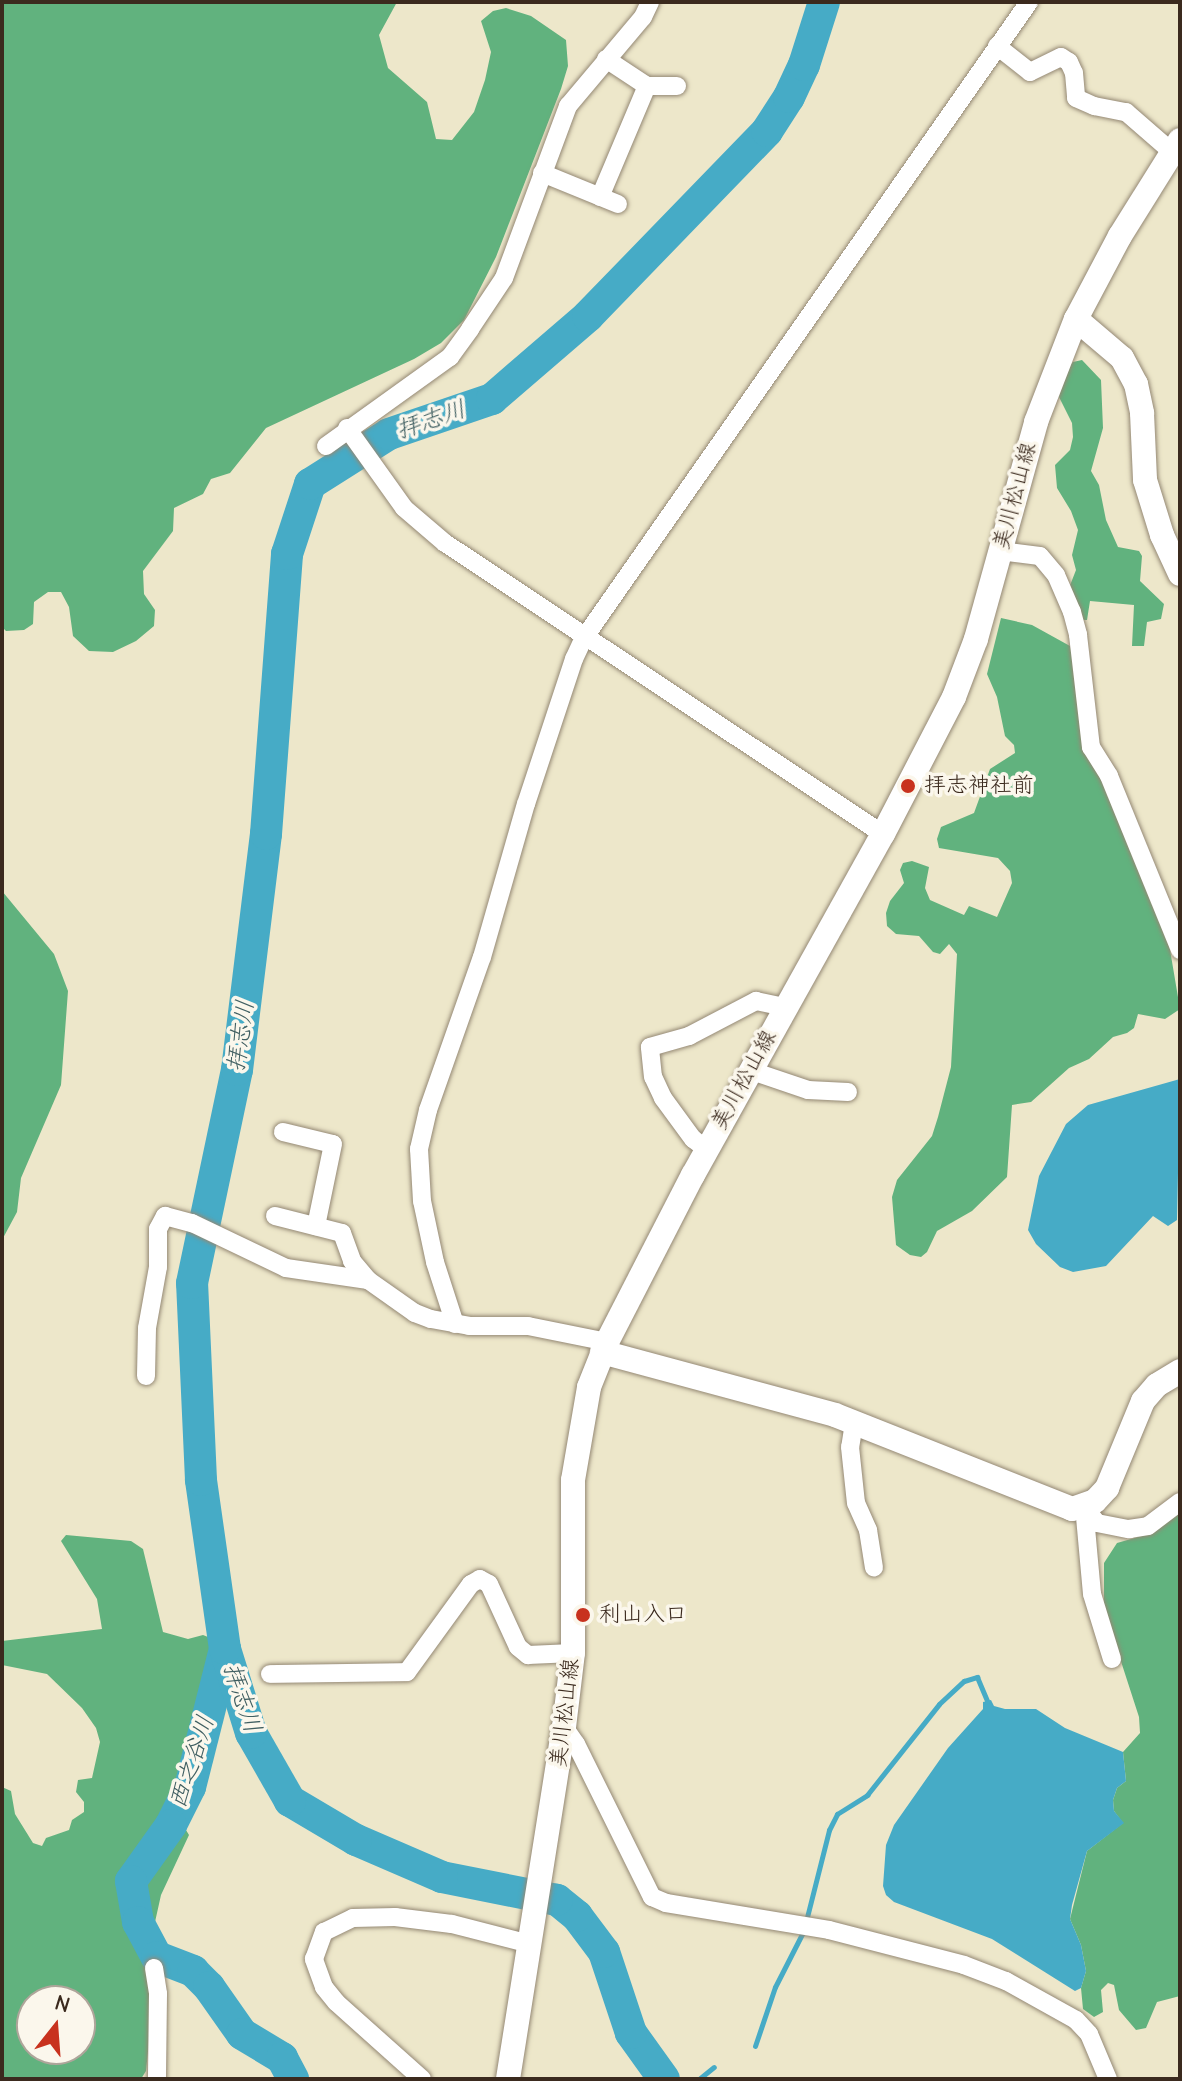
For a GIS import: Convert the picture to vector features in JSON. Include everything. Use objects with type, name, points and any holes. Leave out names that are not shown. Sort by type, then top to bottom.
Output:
[{"type":"main road","name":"美川松山線","points":[[508,2079],[546,1849],[573,1653],[576,1448],[589,1387],[604,1347],[706,1149],[883,834],[954,697],[976,639],[1036,422],[1076,319],[1120,236],[1176,146]]},
{"type":"main road","points":[[1076,319],[1122,358],[1136,384],[1142,413],[1145,480],[1162,535],[1180,574]]},
{"type":"main road","points":[[604,1347],[807,1406],[1072,1509],[1084,1506],[1107,1488],[1143,1401],[1157,1385],[1180,1371]]},
{"type":"street","points":[[326,446],[450,357],[504,278],[568,106],[643,17],[650,2]]},
{"type":"street","points":[[455,1324],[435,1262],[422,1201],[419,1149],[428,1110],[482,957],[526,804],[584,638],[1029,2]]},
{"type":"street","points":[[997,46],[1030,72],[1061,57],[1069,62],[1074,73],[1076,98],[1094,106],[1126,112],[1176,146]]},
{"type":"street","points":[[606,59],[647,86],[677,86]]},
{"type":"street","points":[[600,197],[647,86]]},
{"type":"street","points":[[542,173],[618,204]]},
{"type":"street","points":[[349,431],[404,508],[445,543],[883,834]]},
{"type":"street","points":[[1000,551],[1040,556],[1056,575],[1078,635],[1091,747],[1109,776],[1180,950]]},
{"type":"street","points":[[706,1149],[693,1139],[663,1098],[653,1077],[650,1047],[689,1036],[756,1001],[784,1007]]},
{"type":"street","points":[[749,1070],[808,1090],[848,1092]]},
{"type":"street","points":[[294,1128],[333,1144],[316,1226]]},
{"type":"street","points":[[146,1376],[147,1328],[158,1267],[160,1221],[165,1216],[175,1216],[192,1223],[286,1268],[368,1280]]},
{"type":"street","points":[[275,1216],[342,1233],[352,1261],[368,1280],[415,1313],[455,1324],[528,1326],[604,1347]]},
{"type":"street","points":[[854,1423],[850,1447],[856,1503],[868,1530],[874,1568]]},
{"type":"street","points":[[1084,1506],[1097,1523],[1129,1529],[1148,1526],[1180,1502]]},
{"type":"street","points":[[1084,1506],[1092,1594],[1099,1626],[1112,1659]]},
{"type":"street","points":[[270,1674],[407,1672],[471,1584],[480,1579],[489,1584],[518,1647],[528,1655],[573,1653]]},
{"type":"street","points":[[564,1727],[576,1744],[652,1897],[666,1903],[829,1930],[964,1965],[1006,1981],[1076,2020],[1089,2034],[1108,2079]]},
{"type":"street","points":[[422,2079],[336,2002],[324,1987],[314,1959],[324,1932],[353,1918],[395,1917],[452,1924],[530,1944]]},
{"type":"street","points":[[154,1968],[158,1994],[157,2079]]},
{"type":"green space","points":[[2,2],[397,2],[379,35],[388,68],[427,102],[436,139],[452,140],[474,112],[491,52],[481,21],[493,11],[506,8],[531,16],[566,40],[568,66],[561,89],[496,257],[464,320],[441,343],[414,359],[266,428],[230,473],[211,479],[203,494],[174,508],[173,531],[143,571],[144,594],[155,610],[154,626],[136,641],[113,652],[89,651],[73,636],[69,607],[61,592],[48,592],[34,602],[33,624],[24,630],[6,631],[2,627]]},
{"type":"green space","points":[[1082,360],[1101,380],[1103,428],[1091,471],[1099,485],[1106,520],[1118,547],[1139,551],[1142,556],[1140,581],[1164,604],[1161,619],[1147,622],[1144,646],[1132,646],[1134,605],[1090,601],[1087,620],[1080,620],[1069,588],[1076,570],[1072,555],[1078,530],[1057,488],[1055,465],[1070,450],[1073,437],[1072,423],[1059,397],[1066,369],[1073,362]]},
{"type":"green space","points":[[1001,618],[1032,625],[1070,646],[1104,777],[1166,926],[1180,1009],[1165,1019],[1138,1014],[1134,1028],[1113,1037],[1089,1059],[1069,1068],[1031,1102],[1012,1105],[1007,1177],[972,1211],[937,1231],[927,1252],[921,1257],[910,1255],[896,1245],[892,1197],[897,1180],[932,1136],[938,1117],[951,1067],[957,954],[949,944],[940,954],[933,952],[919,936],[896,934],[887,926],[886,913],[890,901],[904,883],[900,870],[903,863],[912,861],[929,867],[925,888],[930,900],[964,915],[969,906],[997,917],[1012,883],[1010,871],[998,858],[939,848],[937,839],[941,827],[974,813],[990,769],[1015,753],[1014,745],[1005,736],[997,697],[987,674]]},
{"type":"green space","points":[[2,891],[54,954],[68,991],[61,1085],[21,1178],[17,1212],[2,1240]]},
{"type":"green space","points":[[1180,1511],[1180,1996],[1157,2002],[1146,2028],[1136,2030],[1119,2010],[1114,1985],[1108,1983],[1101,1990],[1103,2012],[1094,2017],[1083,2009],[1081,1988],[1086,1971],[1081,1945],[1070,1919],[1087,1851],[1123,1823],[1114,1811],[1113,1800],[1117,1788],[1126,1781],[1123,1752],[1140,1733],[1139,1717],[1104,1609],[1104,1563],[1117,1543],[1145,1535]]},
{"type":"green space","points":[[66,1535],[131,1541],[143,1549],[163,1632],[188,1639],[203,1635],[213,1639],[216,1649],[185,1786],[177,1803],[180,1820],[189,1835],[161,1895],[147,1958],[151,2022],[146,2071],[141,2079],[2,2079],[2,1787],[11,1791],[15,1814],[33,1843],[42,1846],[46,1838],[69,1830],[72,1820],[84,1812],[84,1802],[76,1792],[78,1780],[92,1778],[100,1742],[96,1728],[82,1708],[47,1674],[2,1665],[2,1641],[102,1629],[97,1599],[61,1541]]},
{"type":"water","points":[[1180,1079],[1177,1220],[1168,1226],[1153,1216],[1106,1266],[1073,1272],[1060,1267],[1036,1244],[1028,1230],[1039,1176],[1066,1124],[1088,1105]]},
{"type":"water","points":[[991,1700],[994,1706],[1005,1709],[1036,1709],[1065,1728],[1123,1752],[1126,1781],[1117,1788],[1113,1800],[1114,1811],[1124,1823],[1087,1851],[1072,1905],[1070,1919],[1081,1945],[1086,1971],[1081,1988],[1075,1991],[992,1939],[894,1902],[886,1895],[883,1886],[886,1845],[894,1825],[948,1748],[983,1709],[983,1702]]},
{"type":"waterway","name":"拝志川","points":[[664,2079],[631,2033],[604,1952],[577,1916],[557,1900],[442,1877],[356,1840],[290,1801],[251,1733],[225,1649],[201,1480],[192,1283],[237,1070],[266,834],[287,554],[310,484],[389,434],[492,399],[588,316],[767,131],[789,97],[804,65],[824,2]]},
{"type":"waterway","name":"西之谷川","points":[[225,1649],[190,1787],[171,1825],[131,1881],[138,1922],[157,1957],[193,1971],[209,1987],[242,2034],[282,2058],[293,2079]]},
{"type":"waterway","points":[[806,1921],[829,1830],[837,1814],[867,1795],[939,1704],[964,1681],[977,1677],[987,1701]]},
{"type":"waterway","points":[[755,2046],[775,1987],[803,1932]]},
{"type":"waterway","points":[[699,2079],[714,2067]]},
{"type":"place","name":"拝志神社前","points":[[908,786]]},
{"type":"place","name":"利山入口","points":[[583,1615]]}]
